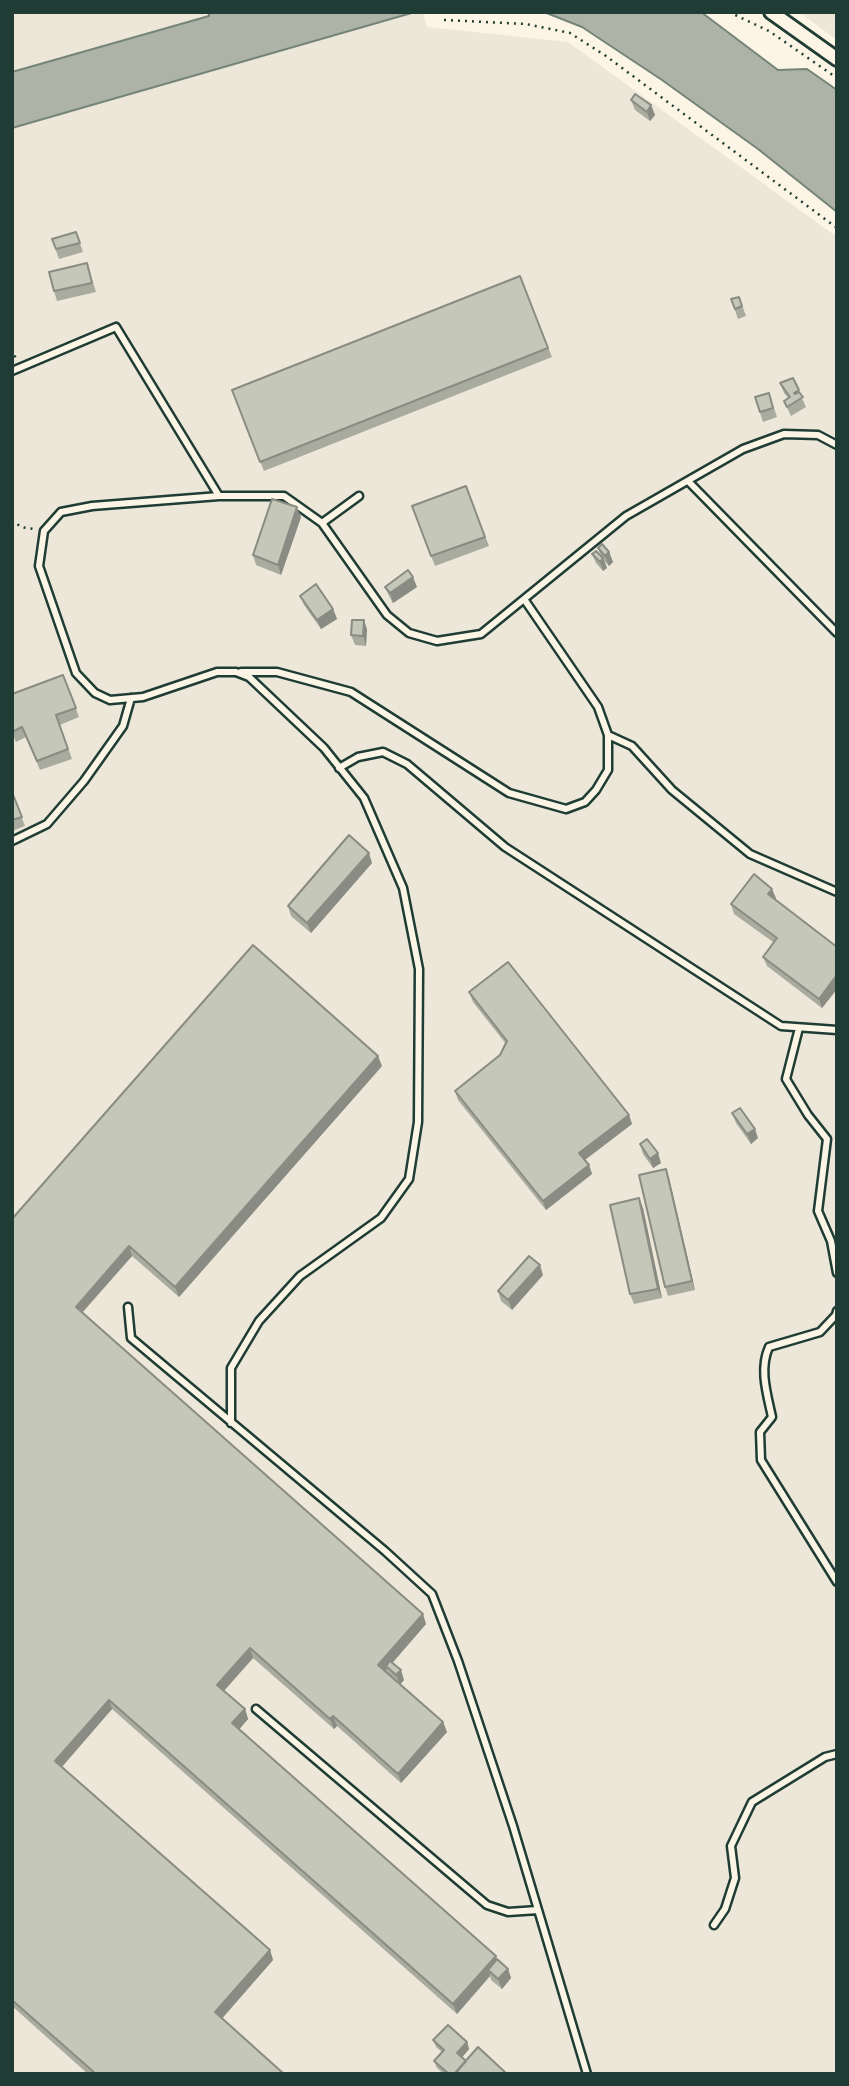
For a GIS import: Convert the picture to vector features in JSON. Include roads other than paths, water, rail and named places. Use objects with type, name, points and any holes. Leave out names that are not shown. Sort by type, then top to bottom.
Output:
[{"type":"street","points":[[771,12],[837,59]]},
{"type":"lane","points":[[12,371],[116,327],[219,496]]},
{"type":"lane","points":[[524,599],[598,707],[608,735],[608,770],[597,790],[585,802],[566,809],[509,793],[351,692],[277,672],[216,672],[143,697],[110,700],[94,693],[76,673],[39,566],[44,531],[61,512],[92,506],[219,496],[284,496],[322,523],[387,615],[409,633],[437,641],[481,634],[524,599],[626,516],[743,449],[784,434],[818,435],[837,445]]},
{"type":"lane","points":[[688,481],[837,633]]},
{"type":"lane","points":[[322,523],[359,496]]},
{"type":"lane","points":[[231,1423],[231,1368],[260,1321],[300,1276],[381,1218],[409,1179],[418,1122],[419,969],[403,888],[364,798],[324,748],[249,677],[236,672]]},
{"type":"lane","points":[[12,841],[47,824],[84,781],[123,726],[131,698]]},
{"type":"lane","points":[[608,735],[632,746],[672,790],[750,855],[837,892]]},
{"type":"lane","points":[[339,768],[358,757],[383,752],[407,764],[505,847],[781,1026],[837,1030]]},
{"type":"lane","points":[[799,1028],[786,1079],[808,1115],[827,1139],[818,1212],[831,1241],[837,1273]]},
{"type":"lane","points":[[128,1307],[131,1338],[432,1594],[458,1661],[513,1826],[587,2074]]},
{"type":"lane","points":[[837,1311],[820,1332],[769,1347],[763,1359],[765,1389],[772,1417],[760,1432],[761,1460],[837,1582]]},
{"type":"lane","points":[[256,1709],[486,1905],[508,1912],[538,1910]]},
{"type":"lane","points":[[714,1925],[725,1909],[736,1878],[732,1846],[752,1802],[825,1757],[837,1754]]}]
